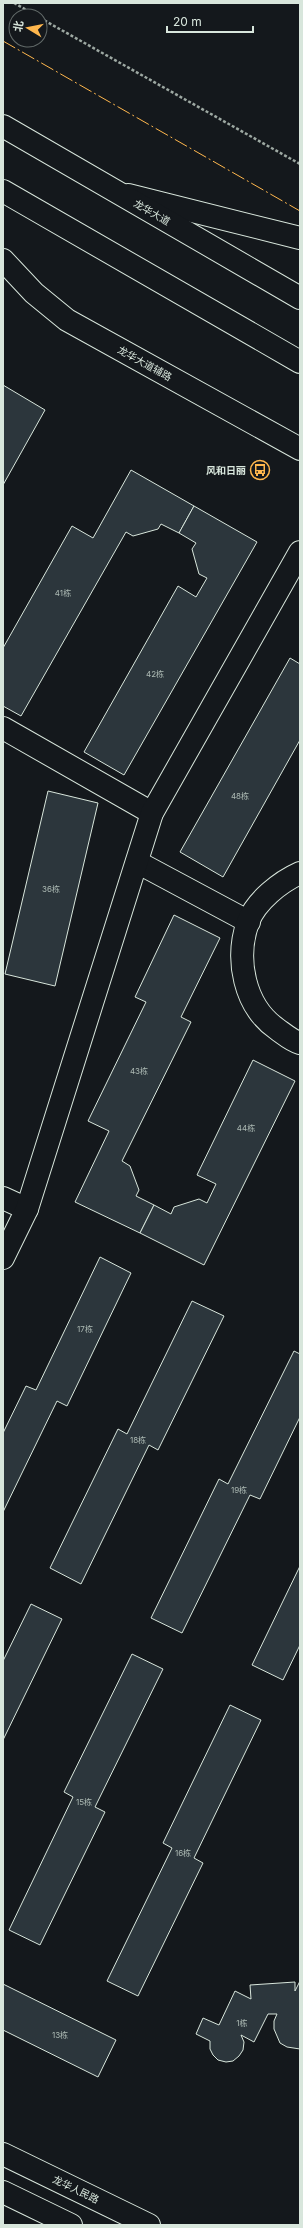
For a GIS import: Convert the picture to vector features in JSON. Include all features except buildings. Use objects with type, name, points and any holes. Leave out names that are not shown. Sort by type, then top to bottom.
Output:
[{"type":"main road","name":"龙华大道","points":[[3,126],[300,298]]},
{"type":"main road","points":[[3,191],[300,362]]},
{"type":"main road","points":[[120,194],[300,238]]},
{"type":"main road","name":"龙华大道辅路","points":[[3,260],[34,293],[66,320],[300,449]]},
{"type":"main road","points":[[3,1258],[27,1209],[152,813],[300,552]]},
{"type":"main road","points":[[3,728],[152,813]]},
{"type":"main road","points":[[137,862],[249,922]]},
{"type":"main road","points":[[300,873],[269,892],[249,922],[241,957],[247,992],[267,1022],[300,1043]]},
{"type":"main road","points":[[3,1198],[27,1209]]},
{"type":"main road","name":"龙华人民路","points":[[3,2154],[149,2225]]},
{"type":"main road","points":[[3,2192],[71,2225]]},
{"type":"path","points":[[14,3],[23,8]]},
{"type":"path","points":[[48,22],[300,164]]},
{"type":"power","points":[[3,41],[300,211]]},
{"type":"place","name":"风和日丽","points":[[260,470]]}]
